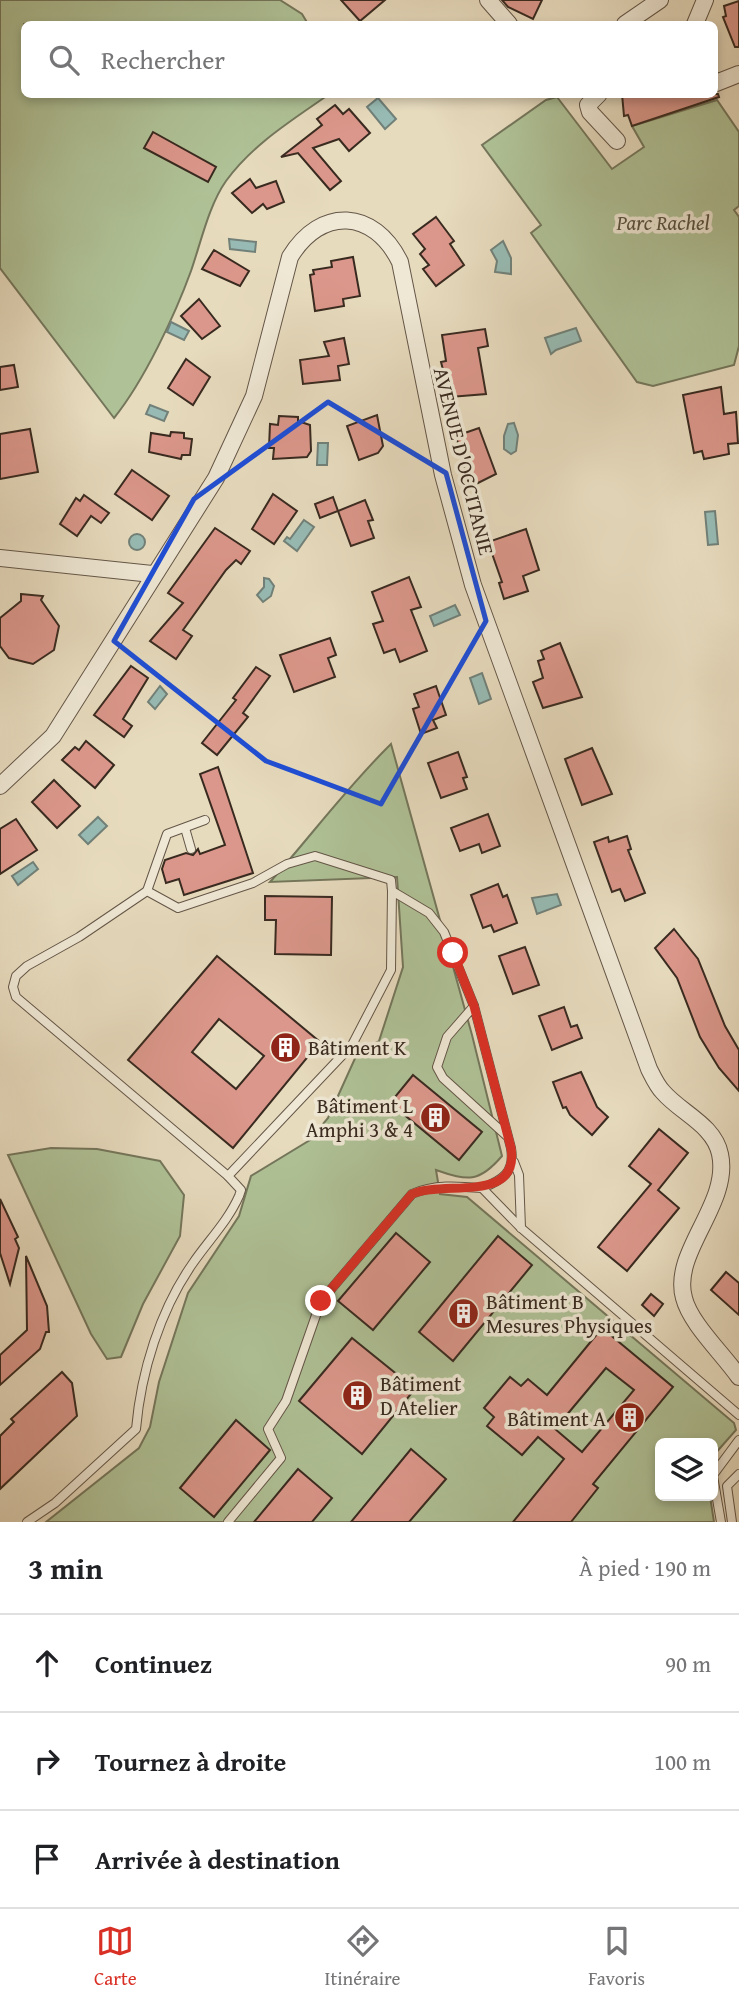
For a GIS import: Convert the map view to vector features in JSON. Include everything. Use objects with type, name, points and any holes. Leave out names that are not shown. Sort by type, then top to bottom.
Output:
[{"type":"street","points":[[488,0],[506,21]]},
{"type":"street","points":[[629,21],[660,0]]},
{"type":"street","points":[[696,21],[705,0]]},
{"type":"street","points":[[718,82],[739,74]]},
{"type":"street","points":[[595,98],[588,106],[590,112],[617,141]]},
{"type":"street","name":"AVENUE D'OCCITANIE","points":[[0,786],[52,736],[233,447],[265,361],[290,257],[301,238],[317,227],[335,220],[371,226],[390,241],[400,262],[443,475],[474,585],[649,1069],[661,1091],[708,1130],[719,1151],[720,1186],[684,1270],[682,1289],[695,1320],[739,1377]]},
{"type":"street","points":[[0,558],[152,575]]},
{"type":"street","name":"AVENUE D'OCCITANIE","points":[[719,1348],[739,1363]]},
{"type":"lane","points":[[27,1522],[55,1503],[136,1429],[139,1394],[149,1357],[177,1291],[241,1190],[228,1176],[16,997],[13,986],[16,976],[27,966],[79,937],[147,891],[167,834],[205,820]]},
{"type":"lane","points":[[185,828],[191,849]]},
{"type":"lane","points":[[147,891],[178,908],[253,883],[287,864],[315,856],[391,880],[391,970],[352,1045],[228,1176]]},
{"type":"lane","points":[[392,891],[429,913],[444,932],[474,1006],[520,1185],[521,1228]]},
{"type":"lane","points":[[474,1006],[447,1037],[437,1066],[443,1078],[508,1137]]},
{"type":"lane","points":[[228,1522],[281,1458],[268,1429],[286,1401],[321,1301],[412,1194],[425,1188],[447,1186],[482,1188],[503,1178],[513,1161]]},
{"type":"lane","points":[[482,1188],[521,1228],[739,1415]]},
{"type":"lane","points":[[718,1468],[739,1440]]},
{"type":"lane","points":[[732,1522],[727,1486],[739,1474]]},
{"type":"lane","points":[[717,1501],[721,1522]]},
{"type":"highlighted area","points":[[328,402],[446,473],[486,621],[381,804],[266,761],[114,641],[194,499]]},
{"type":"green space","points":[[0,0],[280,0],[302,14],[306,21],[21,21],[21,98],[324,98],[260,144],[226,181],[210,212],[191,271],[168,327],[136,386],[114,418],[0,268]]},
{"type":"green space","name":"Parc Rachel","points":[[558,98],[612,169],[644,147],[632,126],[717,100],[739,132],[739,206],[734,210],[739,217],[739,346],[734,365],[653,386],[637,382],[531,233],[541,225],[482,145],[546,100]]},
{"type":"green space","points":[[391,744],[472,1035],[502,1156],[486,1171],[472,1177],[465,1178],[436,1170],[440,1194],[467,1197],[734,1423],[736,1430],[718,1450],[718,1438],[655,1438],[655,1501],[711,1501],[714,1522],[46,1522],[139,1448],[150,1427],[159,1382],[188,1293],[239,1216],[251,1176],[310,1140],[328,1118],[357,1054],[379,1041],[403,967],[397,877],[270,882]]},
{"type":"green space","points":[[51,1148],[97,1149],[160,1161],[184,1195],[180,1236],[143,1304],[121,1357],[107,1359],[91,1334],[8,1155]]},
{"type":"water","points":[[378,98],[396,119],[385,129],[367,107]]},
{"type":"water","points":[[229,239],[256,242],[255,252],[230,249]]},
{"type":"water","points":[[503,241],[511,258],[511,274],[495,272],[497,261],[491,250]]},
{"type":"water","points":[[171,322],[189,331],[184,340],[167,332]]},
{"type":"water","points":[[576,328],[581,341],[551,354],[545,338]]},
{"type":"water","points":[[150,405],[168,412],[164,421],[146,414]]},
{"type":"water","points":[[514,423],[518,435],[516,451],[511,454],[504,449],[504,436],[508,424]]},
{"type":"water","points":[[318,443],[328,443],[327,465],[317,465]]},
{"type":"water","points":[[715,511],[718,544],[708,545],[705,512]]},
{"type":"water","points":[[304,520],[314,527],[297,551],[284,541],[287,537],[290,539]]},
{"type":"water","points":[[137,534],[145,542],[137,550],[129,542]]},
{"type":"water","points":[[264,578],[269,579],[274,586],[271,596],[263,602],[257,595],[264,587]]},
{"type":"water","points":[[455,605],[460,615],[434,626],[430,616]]},
{"type":"water","points":[[482,673],[491,699],[479,704],[470,678]]},
{"type":"water","points":[[160,686],[167,694],[155,709],[148,702]]},
{"type":"water","points":[[98,817],[107,826],[88,844],[79,835]]},
{"type":"water","points":[[33,862],[38,869],[18,885],[12,876]]},
{"type":"water","points":[[557,894],[561,905],[537,914],[532,898]]},
{"type":"building","points":[[341,0],[385,0],[360,21]]},
{"type":"building","points":[[502,0],[542,0],[533,19],[508,7]]},
{"type":"building","points":[[739,1],[739,47],[735,47],[723,17],[726,16],[724,6]]},
{"type":"building","points":[[622,98],[716,98],[632,126],[628,115],[624,116]]},
{"type":"building","points":[[335,105],[343,114],[349,109],[370,133],[349,151],[339,139],[313,148],[341,181],[330,190],[298,153],[281,157],[322,125],[317,119]]},
{"type":"building","points":[[153,132],[216,167],[208,182],[144,148]]},
{"type":"building","points":[[250,179],[256,188],[276,181],[284,202],[267,209],[263,204],[252,213],[232,193]]},
{"type":"building","points":[[436,217],[454,241],[450,244],[464,265],[436,286],[423,269],[429,265],[420,254],[425,249],[413,234]]},
{"type":"building","points":[[214,250],[249,271],[240,286],[202,269]]},
{"type":"building","points":[[353,257],[360,296],[343,299],[344,306],[315,311],[310,275],[314,274],[313,270],[332,267],[331,261]]},
{"type":"building","points":[[199,299],[220,326],[202,339],[181,316]]},
{"type":"building","points":[[485,329],[488,346],[478,348],[486,394],[450,397],[441,362],[446,361],[442,335]]},
{"type":"building","points":[[344,338],[349,364],[338,366],[340,380],[303,384],[300,360],[329,356],[324,342]]},
{"type":"building","points":[[186,359],[210,377],[193,405],[168,388]]},
{"type":"building","points":[[14,365],[18,387],[0,390],[0,367]]},
{"type":"building","points":[[721,387],[724,414],[736,412],[738,443],[728,444],[729,454],[704,459],[702,451],[694,453],[683,395]]},
{"type":"building","points":[[377,415],[383,446],[378,453],[359,460],[347,426]]},
{"type":"building","points":[[279,416],[298,417],[298,421],[310,425],[311,451],[307,457],[273,459],[274,448],[269,448],[270,424],[278,425]]},
{"type":"building","points":[[479,428],[496,474],[470,487],[456,436]]},
{"type":"building","points":[[30,429],[38,472],[0,479],[0,434]]},
{"type":"building","points":[[171,432],[184,433],[184,438],[192,439],[190,455],[182,455],[181,459],[149,452],[151,433],[170,436]]},
{"type":"building","points":[[132,470],[169,496],[152,520],[115,494]]},
{"type":"building","points":[[273,494],[297,511],[274,544],[252,529]]},
{"type":"building","points":[[84,495],[109,513],[101,523],[91,516],[77,536],[60,524],[76,498],[80,501]]},
{"type":"building","points":[[333,497],[338,511],[320,518],[315,504]]},
{"type":"building","points":[[365,500],[373,520],[368,521],[374,538],[351,546],[338,511]]},
{"type":"building","points":[[215,528],[250,551],[241,564],[236,560],[226,570],[183,630],[192,636],[176,659],[150,641],[183,603],[168,593]]},
{"type":"building","points":[[526,529],[539,570],[523,576],[528,591],[504,599],[499,583],[502,582],[488,542]]},
{"type":"building","points":[[409,577],[421,607],[411,610],[427,651],[400,662],[395,649],[384,653],[373,624],[383,621],[372,592]]},
{"type":"building","points":[[21,594],[43,596],[41,600],[59,626],[54,650],[33,664],[9,658],[0,646],[0,618],[21,601]]},
{"type":"building","points":[[330,638],[336,655],[328,658],[335,677],[294,692],[280,655]]},
{"type":"building","points":[[560,643],[582,697],[543,708],[533,682],[543,678],[538,661],[544,659],[541,651]]},
{"type":"building","points":[[131,666],[148,678],[123,719],[132,726],[124,737],[94,715]]},
{"type":"building","points":[[256,667],[270,676],[243,713],[248,717],[217,755],[202,743],[236,700],[233,698]]},
{"type":"building","points":[[436,686],[446,715],[433,720],[437,728],[421,734],[413,709],[419,707],[414,694]]},
{"type":"building","points":[[86,741],[114,765],[95,788],[62,760],[75,747],[79,750]]},
{"type":"building","points":[[592,748],[612,794],[582,805],[565,759]]},
{"type":"building","points":[[458,752],[467,777],[463,778],[467,789],[441,798],[428,763]]},
{"type":"building","points":[[218,767],[253,873],[184,895],[179,879],[166,883],[162,869],[165,860],[186,853],[193,855],[198,849],[200,854],[225,845],[200,774]]},
{"type":"building","points":[[54,780],[80,806],[57,828],[32,802]]},
{"type":"building","points":[[488,814],[500,846],[482,853],[479,844],[460,851],[451,828]]},
{"type":"building","points":[[16,819],[37,850],[0,874],[0,829]]},
{"type":"building","points":[[627,836],[631,849],[628,850],[645,893],[625,901],[620,889],[612,892],[594,842],[608,837],[609,842]]},
{"type":"building","points":[[498,884],[503,897],[507,895],[517,923],[494,932],[491,925],[483,928],[471,895]]},
{"type":"building","points":[[265,896],[332,897],[331,955],[275,954],[276,920],[265,920]]},
{"type":"building","points":[[674,929],[698,959],[725,1026],[739,1050],[739,1091],[719,1068],[700,1037],[677,978],[655,948]]},
{"type":"building","points":[[525,947],[539,985],[513,994],[499,956]]},
{"type":"building","name":"Bâtiment K","points":[[217,956],[320,1042],[233,1148],[128,1060]],"holes":[[[219,1019],[264,1056],[236,1089],[192,1052]]]},
{"type":"building","points":[[564,1007],[571,1027],[577,1025],[582,1038],[552,1050],[539,1016]]},
{"type":"building","points":[[581,1072],[597,1107],[608,1117],[592,1135],[570,1115],[566,1107],[563,1108],[553,1082]]},
{"type":"building","name":"Bâtiment L Amphi 3 & 4","points":[[413,1075],[482,1132],[459,1160],[390,1103]]},
{"type":"building","points":[[659,1129],[688,1153],[658,1190],[679,1208],[627,1271],[598,1247],[651,1184],[629,1166]]},
{"type":"building","points":[[0,1199],[18,1237],[15,1239],[19,1248],[10,1284],[0,1253]]},
{"type":"building","points":[[396,1233],[430,1262],[373,1330],[338,1301]]},
{"type":"building","name":"Bâtiment B Mesures Physiques","points":[[498,1236],[532,1265],[453,1361],[419,1332]]},
{"type":"building","points":[[26,1256],[47,1306],[49,1332],[46,1332],[40,1349],[0,1385],[0,1355],[27,1330]]},
{"type":"building","points":[[726,1272],[739,1283],[739,1315],[711,1290]]},
{"type":"building","points":[[651,1294],[663,1304],[654,1316],[642,1305]]},
{"type":"building","name":"Bâtiment A","points":[[602,1328],[673,1387],[593,1484],[598,1488],[571,1522],[513,1522],[564,1459],[538,1437],[522,1455],[487,1426],[494,1417],[484,1408],[510,1377],[521,1386],[528,1379],[547,1395]],"holes":[[[606,1368],[634,1390],[582,1452],[555,1429]]]},
{"type":"building","name":"Bâtiment D Atelier","points":[[352,1338],[415,1389],[362,1454],[299,1401]]},
{"type":"building","points":[[62,1372],[72,1383],[77,1416],[0,1489],[0,1436],[14,1422],[11,1419]]},
{"type":"building","points":[[236,1420],[270,1450],[214,1517],[180,1488]]},
{"type":"building","points":[[411,1449],[446,1479],[409,1522],[351,1522]]},
{"type":"building","points":[[298,1469],[332,1498],[312,1522],[254,1522]]},
{"type":"place","name":"Bâtiment K","points":[[285,1047]]},
{"type":"place","name":"Bâtiment L Amphi 3 & 4","points":[[436,1117]]},
{"type":"place","name":"Bâtiment B Mesures Physiques","points":[[463,1313]]},
{"type":"place","name":"Bâtiment D Atelier","points":[[357,1395]]},
{"type":"place","name":"Bâtiment A","points":[[629,1418]]},
{"type":"route","points":[[321,1301],[412,1194],[425,1188],[447,1186],[482,1188],[503,1178],[510,1170],[513,1161],[511,1148],[474,1006],[453,953]]}]
